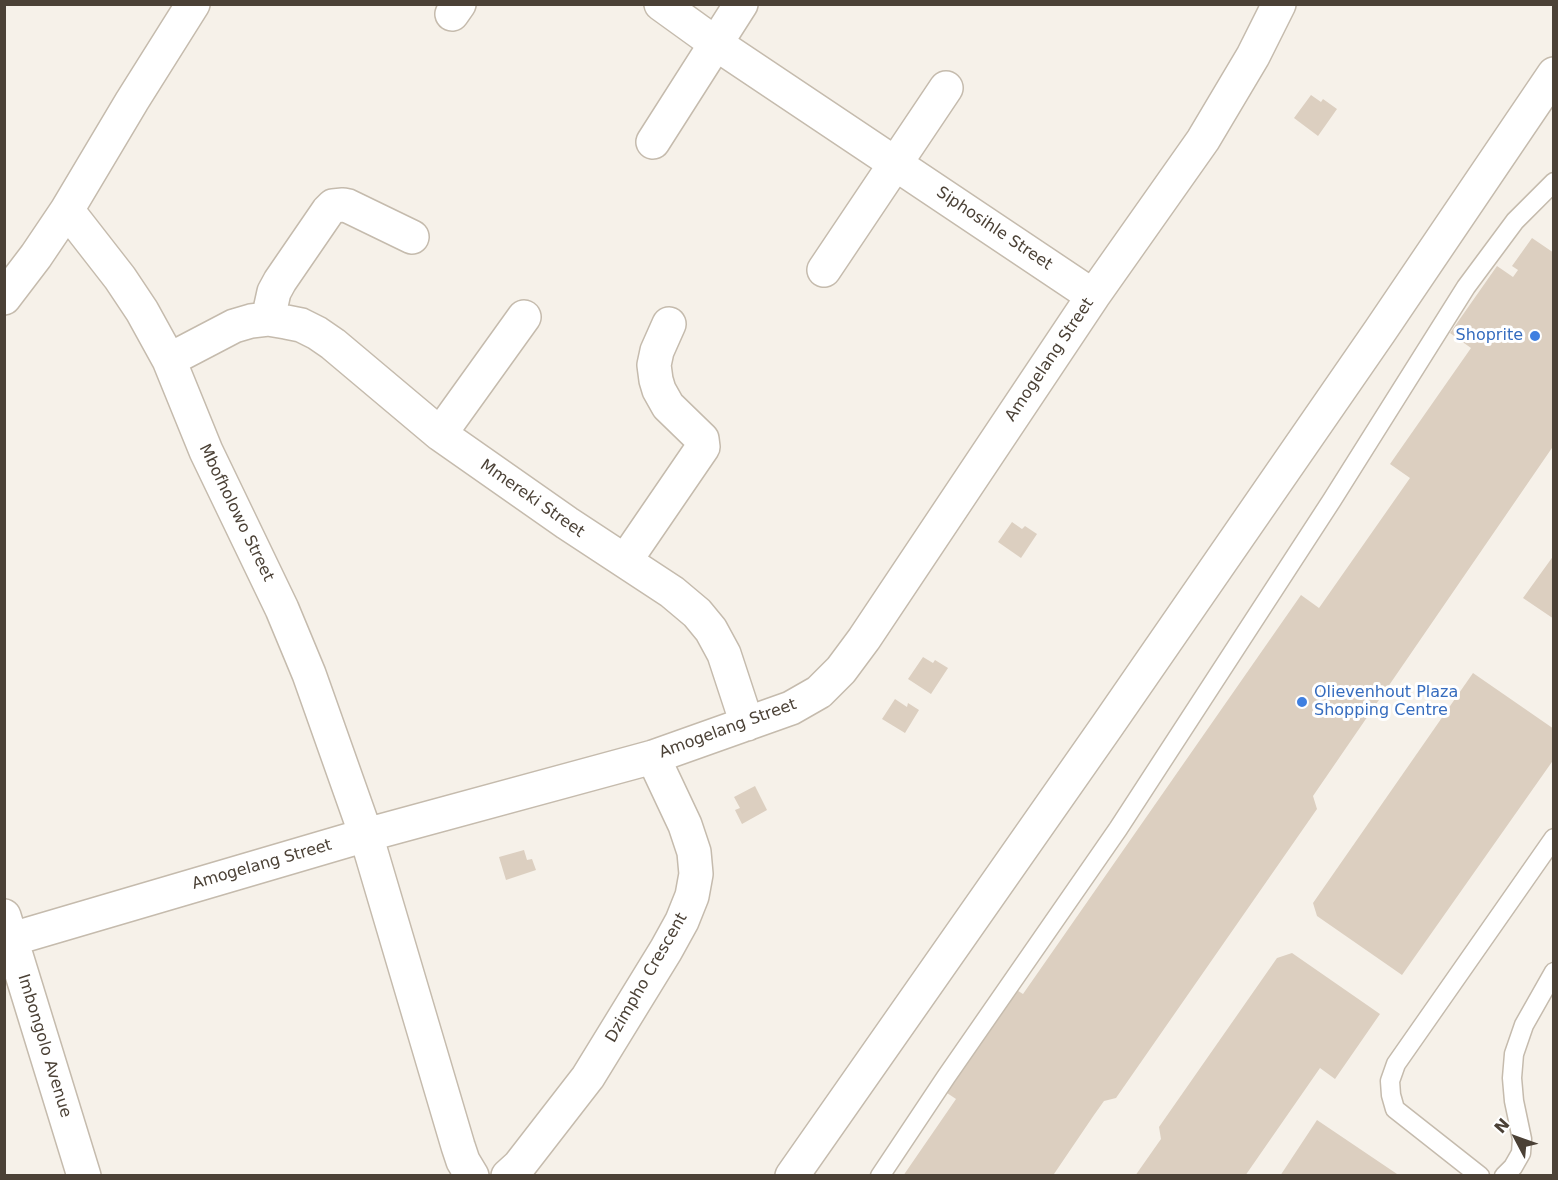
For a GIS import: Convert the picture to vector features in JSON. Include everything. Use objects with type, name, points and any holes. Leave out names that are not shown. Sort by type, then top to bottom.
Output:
[{"type":"street","points":[[4,298],[67,210],[193,4]]},
{"type":"street","name":"Siphosihle Street","points":[[661,4],[715,43],[1093,296]]},
{"type":"street","points":[[653,142],[741,4]]},
{"type":"street","name":"Amogelang Street","points":[[8,928],[366,835],[653,757],[791,708],[819,692],[841,670],[864,639],[1093,296],[1203,140],[1253,56],[1279,4]]},
{"type":"street","points":[[824,270],[946,88]]},
{"type":"street","points":[[792,1176],[1548,92]]},
{"type":"street","points":[[268,319],[274,292],[280,281],[333,206],[348,206],[412,237]]},
{"type":"street","name":"Mbofholowo Street","points":[[67,210],[120,278],[142,311],[169,360],[206,451],[282,609],[309,674],[366,835]]},
{"type":"street","points":[[440,434],[524,316]]},
{"type":"street","name":"Mmereki Street","points":[[169,360],[234,326],[251,321],[268,319],[301,325],[317,333],[440,434],[567,524],[672,592],[697,614],[711,630],[724,654],[747,724]]},
{"type":"street","points":[[625,561],[703,447],[702,439],[668,406],[656,380],[654,365],[657,351],[669,324]]},
{"type":"street","name":"Dzimpho Crescent","points":[[508,1176],[519,1166],[588,1077],[666,950],[682,921],[692,896],[696,874],[694,852],[685,825],[653,757]]},
{"type":"street","points":[[366,835],[458,1146],[463,1161],[472,1176]]},
{"type":"street","name":"Imbongolo Avenue","points":[[8,928],[84,1176]]},
{"type":"lane","points":[[880,1176],[1118,829],[1332,501],[1466,287],[1515,221],[1554,182]]},
{"type":"lane","points":[[1480,1176],[1395,1110],[1390,1081],[1396,1064],[1554,838]]},
{"type":"lane","points":[[1513,1173],[1521,1153],[1522,1139],[1514,1101],[1512,1078],[1514,1054],[1524,1025],[1554,972]]},
{"type":"building","points":[[1311,95],[1321,102],[1323,99],[1337,109],[1318,136],[1294,118]]},
{"type":"building","name":"Olievenhout Plaza Shopping Centre","points":[[1532,238],[1554,253],[1554,445],[1313,796],[1317,809],[1116,1098],[1104,1101],[1094,1115],[1054,1174],[1057,1176],[903,1176],[956,1099],[944,1091],[1015,989],[1023,994],[1301,595],[1319,608],[1410,478],[1390,464],[1471,348],[1450,333],[1497,266],[1513,277],[1518,270],[1512,266]]},
{"type":"building","points":[[1012,522],[1022,529],[1025,526],[1037,534],[1021,558],[998,542]]},
{"type":"building","points":[[1554,555],[1554,619],[1523,598]]},
{"type":"building","points":[[923,657],[933,663],[935,660],[948,668],[931,694],[908,679]]},
{"type":"building","name":"Olievenhout Plaza Shopping Centre","points":[[1473,673],[1554,729],[1554,759],[1402,975],[1317,916],[1313,903]]},
{"type":"building","points":[[895,699],[907,707],[908,703],[919,710],[905,733],[882,719]]},
{"type":"building","points":[[755,786],[767,810],[742,824],[735,810],[740,808],[734,797]]},
{"type":"building","points":[[524,850],[527,860],[532,859],[536,870],[506,880],[499,857]]},
{"type":"building","points":[[1292,953],[1380,1014],[1335,1079],[1320,1068],[1245,1176],[1135,1176],[1161,1139],[1159,1127],[1277,958]]},
{"type":"building","points":[[1317,1120],[1400,1176],[1280,1176]]},
{"type":"place","name":"Shoprite","points":[[1535,336]]},
{"type":"place","name":"Olievenhout Plaza Shopping Centre","points":[[1302,702]]}]
